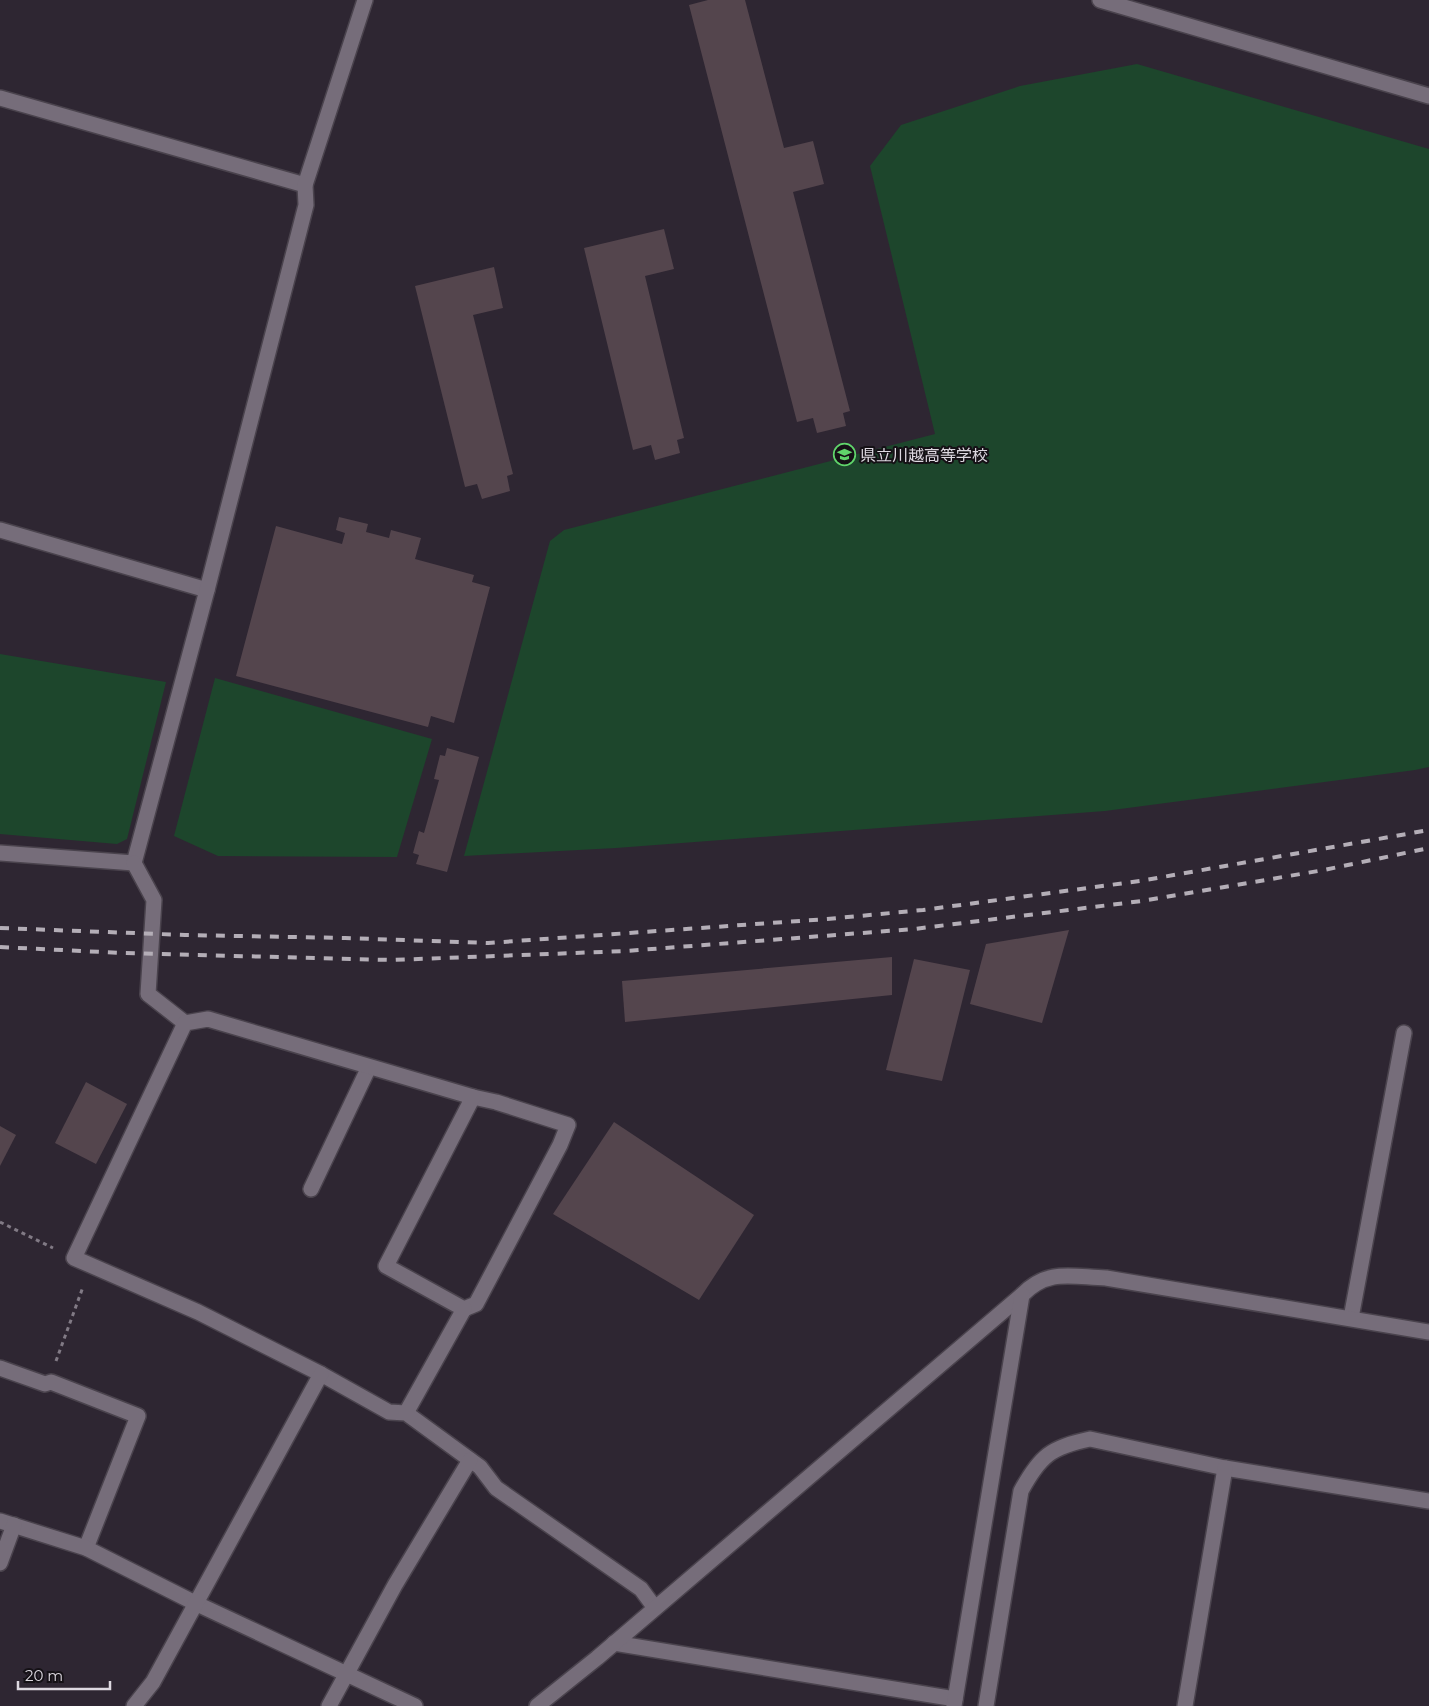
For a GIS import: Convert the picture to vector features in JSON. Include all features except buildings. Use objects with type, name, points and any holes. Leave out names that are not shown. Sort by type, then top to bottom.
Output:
[{"type":"street","points":[[365,0],[305,185],[306,206],[134,863],[154,900],[148,994],[186,1023],[208,1019],[473,1097],[496,1102],[568,1125],[560,1145],[476,1304],[464,1309],[406,1413]]},
{"type":"street","points":[[1100,0],[1429,96]]},
{"type":"street","points":[[0,98],[305,185]]},
{"type":"street","points":[[0,530],[207,590]]},
{"type":"street","points":[[0,853],[134,863]]},
{"type":"street","points":[[186,1023],[74,1258],[198,1312],[321,1374],[389,1412],[406,1413],[480,1467],[496,1488],[641,1589],[655,1608]]},
{"type":"street","points":[[1351,1318],[1404,1032]]},
{"type":"street","points":[[311,1189],[369,1067]]},
{"type":"street","points":[[464,1309],[386,1266],[473,1097]]},
{"type":"street","points":[[537,1706],[655,1608],[1032,1285],[1047,1278],[1061,1276],[1106,1278],[1429,1332]]},
{"type":"street","points":[[614,1642],[954,1703],[1022,1295]]},
{"type":"street","points":[[0,1368],[44,1384],[49,1383],[138,1416],[86,1548]]},
{"type":"street","points":[[134,1706],[153,1682],[321,1374]]},
{"type":"street","points":[[986,1706],[1021,1491],[1033,1468],[1054,1449],[1090,1439],[1225,1468],[1429,1500]]},
{"type":"street","points":[[328,1706],[395,1585],[470,1460]]},
{"type":"street","points":[[1185,1706],[1225,1468]]},
{"type":"street","points":[[0,1563],[7,1523],[86,1548],[195,1603],[415,1706]]},
{"type":"path","points":[[0,1222],[74,1258]]},
{"type":"path","points":[[49,1383],[90,1265]]},
{"type":"green space","points":[[1137,64],[1429,149],[1429,767],[1105,811],[616,848],[464,856],[550,541],[564,530],[935,434],[870,166],[901,125],[1020,86]]},
{"type":"green space","points":[[0,654],[166,682],[127,839],[117,844],[0,834]]},
{"type":"green space","points":[[215,678],[432,739],[397,857],[218,856],[174,836]]},
{"type":"railway","points":[[0,928],[488,943],[827,919],[923,910],[1140,881],[1429,830]]},
{"type":"railway","points":[[0,947],[122,953],[392,960],[626,951],[914,929],[1142,901],[1324,870],[1429,848]]},
{"type":"place","name":"県立川越高等学校","points":[[844,455]]}]
